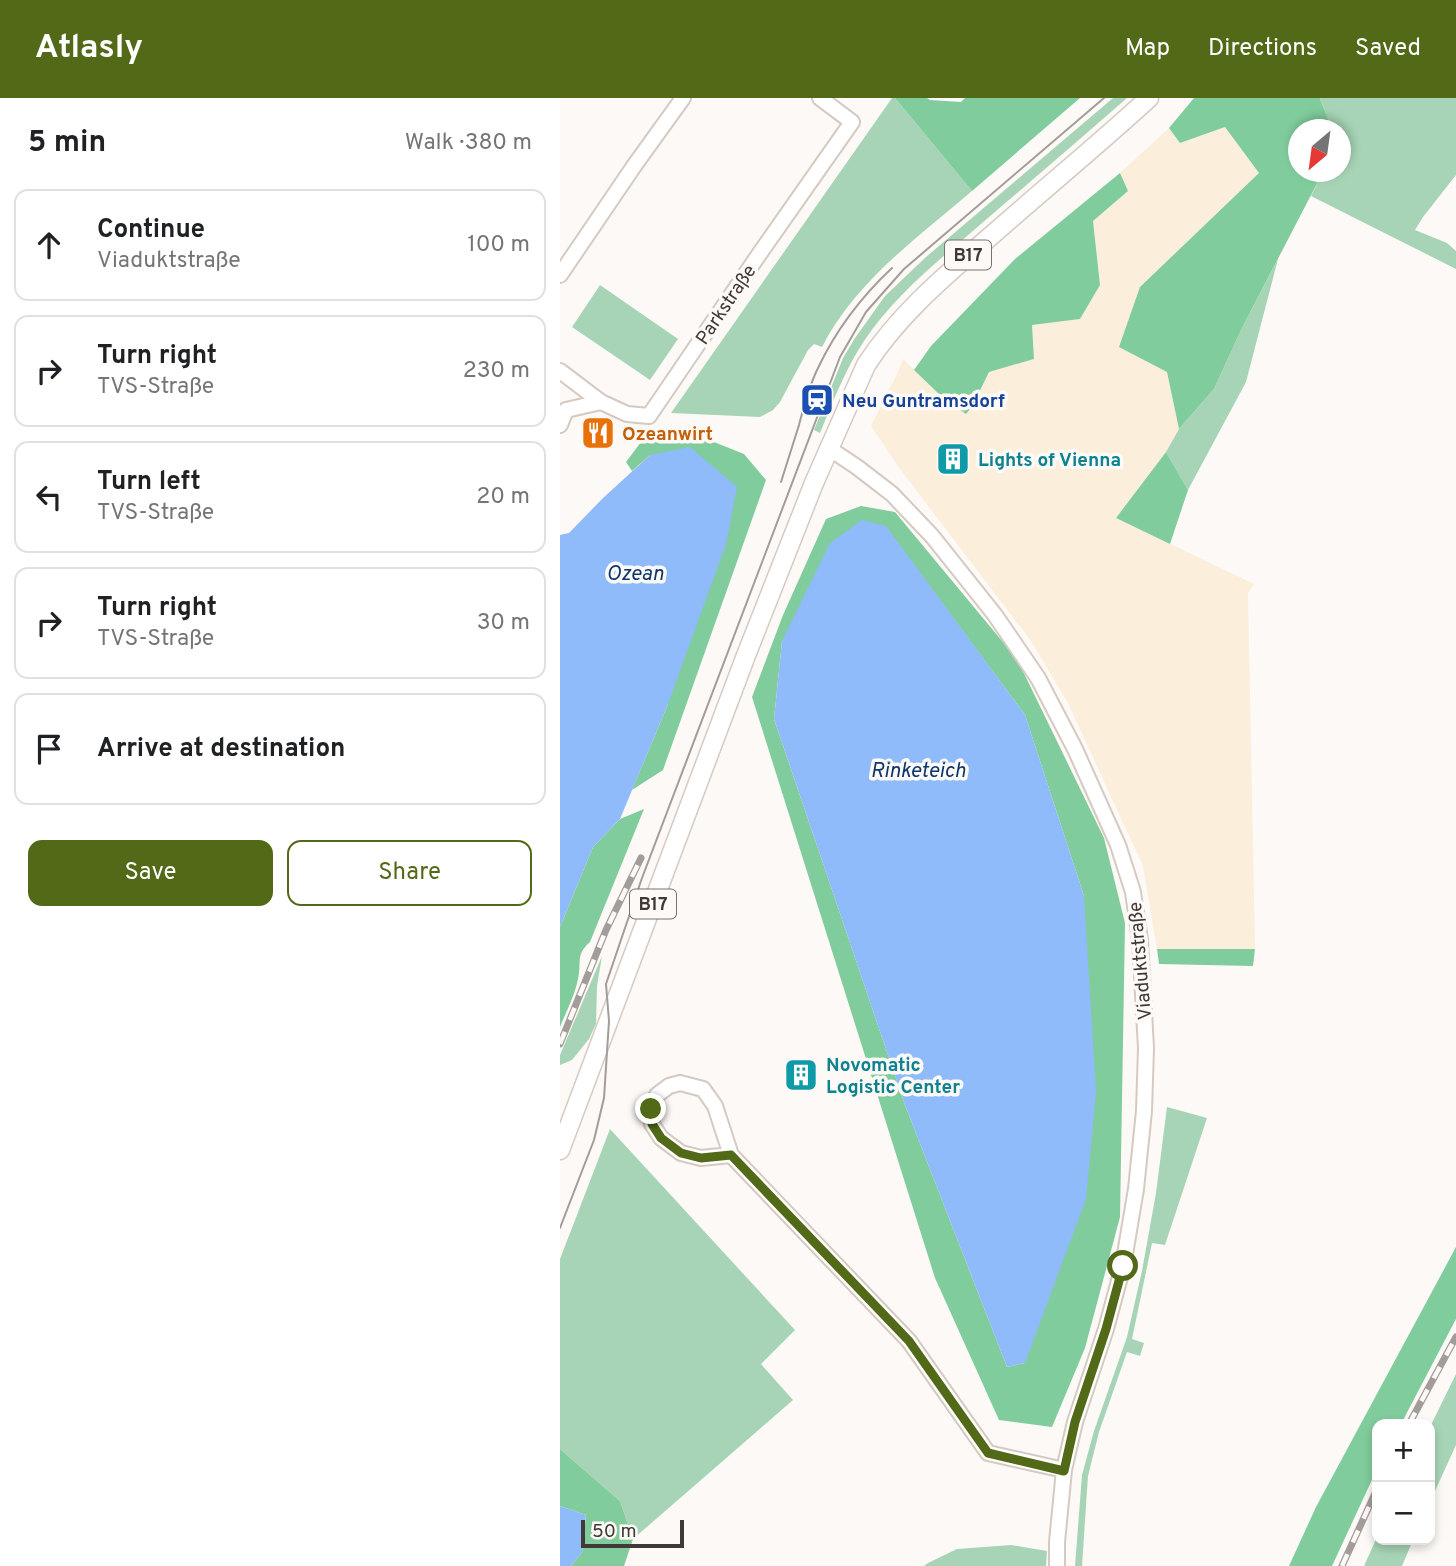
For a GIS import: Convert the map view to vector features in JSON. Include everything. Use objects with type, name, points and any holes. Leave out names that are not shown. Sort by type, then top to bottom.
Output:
[{"type":"main road","name":"B17","points":[[560,1150],[745,657],[814,483],[866,365],[908,313],[943,278],[1149,98]]},
{"type":"street","points":[[560,275],[683,98]]},
{"type":"street","name":"Parkstraße","points":[[601,402],[626,414],[649,416],[852,122],[820,98]]},
{"type":"street","points":[[560,371],[601,402]]},
{"type":"street","points":[[560,425],[563,407],[601,402]]},
{"type":"street","name":"Viaduktstraße","points":[[830,449],[892,495],[932,536],[1017,646],[1038,678],[1075,750],[1118,845],[1133,892],[1140,940],[1146,1048],[1144,1111],[1136,1189],[1123,1266],[1106,1329],[1075,1422],[1064,1471],[1056,1566]]},
{"type":"street","points":[[731,1155],[701,1158],[681,1153],[661,1138],[652,1124],[651,1109],[657,1095],[669,1086],[680,1083],[703,1089],[715,1106],[731,1155],[909,1341],[988,1453],[1064,1471]]},
{"type":"shaded area","points":[[1225,127],[1259,173],[1140,287],[1167,371],[1179,429],[1166,452],[1116,518],[1254,584],[1248,593],[1255,949],[1157,949],[1143,866],[1068,703],[1031,641],[900,469],[871,426],[903,359],[940,395],[966,413],[974,404],[989,372],[1034,359],[1032,325],[1080,319],[1100,285],[1093,221],[1128,191],[1120,173],[1169,128],[1181,143]]},
{"type":"green space","points":[[892,98],[895,98],[972,191],[870,281],[836,324],[822,347],[814,344],[808,350],[773,410],[760,417],[671,413]]},
{"type":"green space","points":[[895,98],[961,102],[965,98],[1080,98],[972,191]]},
{"type":"green space","points":[[1113,98],[1127,98],[934,265],[889,308],[851,363],[820,433],[814,430],[843,358],[885,296],[926,257]]},
{"type":"green space","points":[[1194,98],[1321,98],[1328,119],[1288,119],[1288,182],[1318,182],[1242,328],[1214,389],[1179,429],[1167,372],[1119,347],[1140,287],[1259,173],[1225,127],[1180,143],[1169,128]]},
{"type":"green space","points":[[1456,98],[1456,175],[1415,230],[1447,243],[1456,251],[1456,269],[1311,196],[1318,182],[1351,182],[1351,119],[1328,119],[1320,99]]},
{"type":"green space","points":[[1120,173],[1128,191],[1093,221],[1100,285],[1080,319],[1032,325],[1034,359],[989,372],[966,414],[940,395],[914,370],[931,346],[1015,259]]},
{"type":"green space","points":[[1278,259],[1246,382],[1188,490],[1166,452],[1179,429],[1214,389]]},
{"type":"green space","points":[[600,285],[678,339],[650,380],[572,327]]},
{"type":"green space","points":[[647,434],[694,434],[744,454],[766,480],[663,770],[632,790],[668,704],[650,455],[632,471],[626,462]]},
{"type":"green space","points":[[1166,452],[1188,490],[1170,544],[1116,518]]},
{"type":"green space","points":[[861,506],[895,512],[1017,659],[1104,838],[1125,923],[1120,1217],[1085,1348],[1052,1427],[999,1420],[935,1278],[752,697],[783,615],[826,519]],"holes":[[[885,526],[1025,715],[1084,896],[1025,1363],[1007,1367],[905,1105],[774,719],[782,641]]]},
{"type":"green space","points":[[644,809],[590,942],[581,955],[577,985],[560,1027],[560,927],[593,847],[620,819]]},
{"type":"green space","points":[[1157,949],[1255,949],[1253,966],[1159,964]]},
{"type":"green space","points":[[602,956],[597,986],[596,1024],[589,1039],[572,1060],[560,1065],[560,1055]]},
{"type":"green space","points":[[1167,1107],[1207,1118],[1165,1245],[1152,1243],[1132,1339],[1144,1343],[1140,1356],[1127,1352],[1099,1432],[1088,1476],[1082,1566],[1075,1566],[1082,1475],[1094,1431],[1127,1337],[1156,1193]]},
{"type":"green space","points":[[610,1129],[795,1330],[761,1364],[793,1400],[633,1539],[620,1501],[560,1449],[560,1259]]},
{"type":"green space","points":[[1456,1247],[1456,1319],[1404,1419],[1372,1419],[1372,1480],[1332,1566],[1289,1566],[1316,1507]]},
{"type":"green space","points":[[1456,1374],[1456,1445],[1435,1491],[1435,1419]]},
{"type":"green space","points":[[560,1449],[620,1501],[633,1539],[624,1566],[571,1566],[582,1552],[586,1515],[560,1506]]},
{"type":"green space","points":[[1011,1545],[1047,1551],[1046,1566],[924,1566],[957,1549]]},
{"type":"green space","points":[[1373,1545],[1411,1545],[1402,1566],[1364,1566]]},
{"type":"water","name":"Ozean","points":[[690,447],[737,487],[726,544],[668,704],[620,819],[593,847],[560,927],[560,535],[569,533],[650,455]]},
{"type":"water","name":"Rinketeich","points":[[862,520],[886,526],[1025,715],[1084,896],[1096,1092],[1086,1199],[1025,1363],[1007,1367],[905,1105],[774,719],[782,641],[830,543]]},
{"type":"water","points":[[560,1506],[586,1515],[582,1552],[571,1566],[560,1566]]},
{"type":"tram line","points":[[560,1228],[594,1140],[604,1098],[609,1021],[606,984],[642,878],[840,357],[866,312],[904,269],[1104,98]]},
{"type":"tram line","points":[[781,482],[809,389],[825,354],[850,315],[892,268]]},
{"type":"railway","points":[[560,1044],[606,930],[641,858]]},
{"type":"railway","points":[[1412,1419],[1456,1337]]},
{"type":"railway","points":[[1342,1566],[1372,1500]]},
{"type":"place","name":"Neu Guntramsdorf","points":[[817,400]]},
{"type":"place","name":"Ozeanwirt","points":[[598,433]]},
{"type":"place","name":"Lights of Vienna","points":[[953,459]]},
{"type":"place","name":"Novomatic Logistic Center","points":[[801,1075]]},
{"type":"route","points":[[651,1109],[652,1124],[661,1138],[681,1153],[701,1158],[731,1155],[909,1341],[988,1453],[1064,1471],[1075,1422],[1106,1329],[1123,1266]]}]
